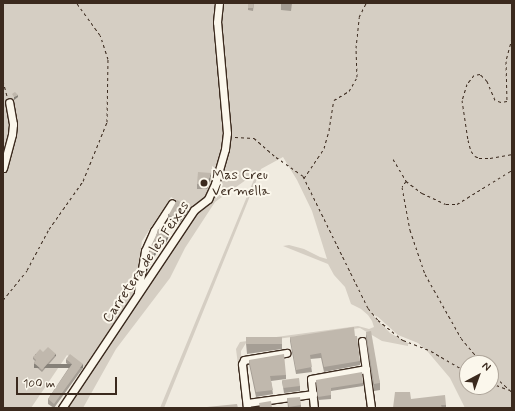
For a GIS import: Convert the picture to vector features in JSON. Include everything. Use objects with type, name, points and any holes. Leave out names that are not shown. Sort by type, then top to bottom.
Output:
[{"type":"street","name":"Carretera de les Feixes","points":[[62,408],[139,295],[194,210],[210,196],[221,165],[226,140],[217,22],[219,3]]},
{"type":"street","points":[[3,168],[12,134],[13,124],[9,102]]},
{"type":"street","points":[[139,295],[145,251],[154,231],[172,203]]},
{"type":"street","points":[[362,341],[371,408]]},
{"type":"street","points":[[286,353],[244,360],[242,364],[247,406],[313,394]]},
{"type":"street","points":[[314,408],[310,380],[312,378],[366,369]]},
{"type":"path","points":[[3,300],[27,270],[49,228],[83,181],[107,122],[108,59],[100,35],[77,3]]},
{"type":"path","points":[[304,178],[324,148],[329,130],[334,100],[350,91],[357,77],[356,48],[359,17],[366,3]]},
{"type":"path","points":[[512,38],[506,61],[507,101],[501,102],[495,100],[487,81],[480,74],[474,75],[466,84],[462,100],[468,140],[471,150],[475,156],[479,158],[490,158],[512,154]]},
{"type":"path","points":[[226,130],[237,138],[254,138],[276,157],[298,171],[304,178],[372,314],[396,336],[431,351],[459,367]]},
{"type":"path","points":[[393,160],[406,180],[422,193],[446,204],[457,204],[512,170]]},
{"type":"path","points":[[406,180],[402,187],[410,230],[425,274],[462,338],[476,355]]},
{"type":"path","points":[[499,380],[512,391]]},
{"type":"path","points":[[499,386],[512,391]]},
{"type":"shaded area","points":[[3,3],[512,3],[512,407],[465,408],[450,378],[428,352],[418,343],[398,335],[378,317],[372,314],[390,333],[408,343],[408,346],[382,341],[360,328],[246,343],[241,351],[242,397],[236,349],[240,342],[358,326],[369,329],[374,327],[368,315],[361,309],[351,304],[345,287],[334,275],[328,264],[283,246],[289,245],[304,249],[327,259],[312,211],[297,180],[283,157],[261,169],[164,408],[160,408],[257,172],[215,202],[185,248],[170,278],[116,349],[83,408],[64,408],[194,212],[171,197],[142,241],[135,292],[84,367],[67,355],[31,408],[3,408]]},
{"type":"building","points":[[248,3],[254,3],[253,8],[248,8]]},
{"type":"building","points":[[15,92],[18,95],[14,97],[12,94]]},
{"type":"building","points":[[198,172],[211,173],[207,185],[197,184]]},
{"type":"building","points":[[177,200],[188,206],[180,221],[169,215]]},
{"type":"building","points":[[160,227],[169,232],[165,241],[161,239],[147,267],[150,248]]},
{"type":"building","points":[[354,327],[355,336],[357,336],[360,361],[324,367],[321,353],[310,355],[312,367],[296,370],[290,337]]},
{"type":"building","points":[[371,331],[380,383],[374,384],[366,332]]},
{"type":"building","points":[[246,337],[282,337],[282,344],[246,344]]},
{"type":"building","points":[[48,347],[56,354],[42,370],[34,363],[36,360],[33,357],[40,349],[43,352]]},
{"type":"building","points":[[70,354],[83,364],[54,404],[48,399],[72,364],[66,359]]},
{"type":"building","points":[[284,354],[286,375],[270,376],[273,390],[256,392],[249,360]]},
{"type":"building","points":[[362,372],[363,383],[331,388],[331,395],[318,397],[316,380]]},
{"type":"building","points":[[299,378],[300,386],[283,388],[282,380]]},
{"type":"building","points":[[395,392],[410,392],[411,399],[445,395],[446,405],[441,405],[442,408],[393,408]]},
{"type":"building","points":[[300,397],[301,405],[289,407],[287,398]]},
{"type":"building","points":[[271,401],[272,408],[260,408],[259,403]]},
{"type":"building","points":[[237,404],[238,408],[197,408]]},
{"type":"place","name":"Mas Creu Vermella","points":[[204,183]]}]
